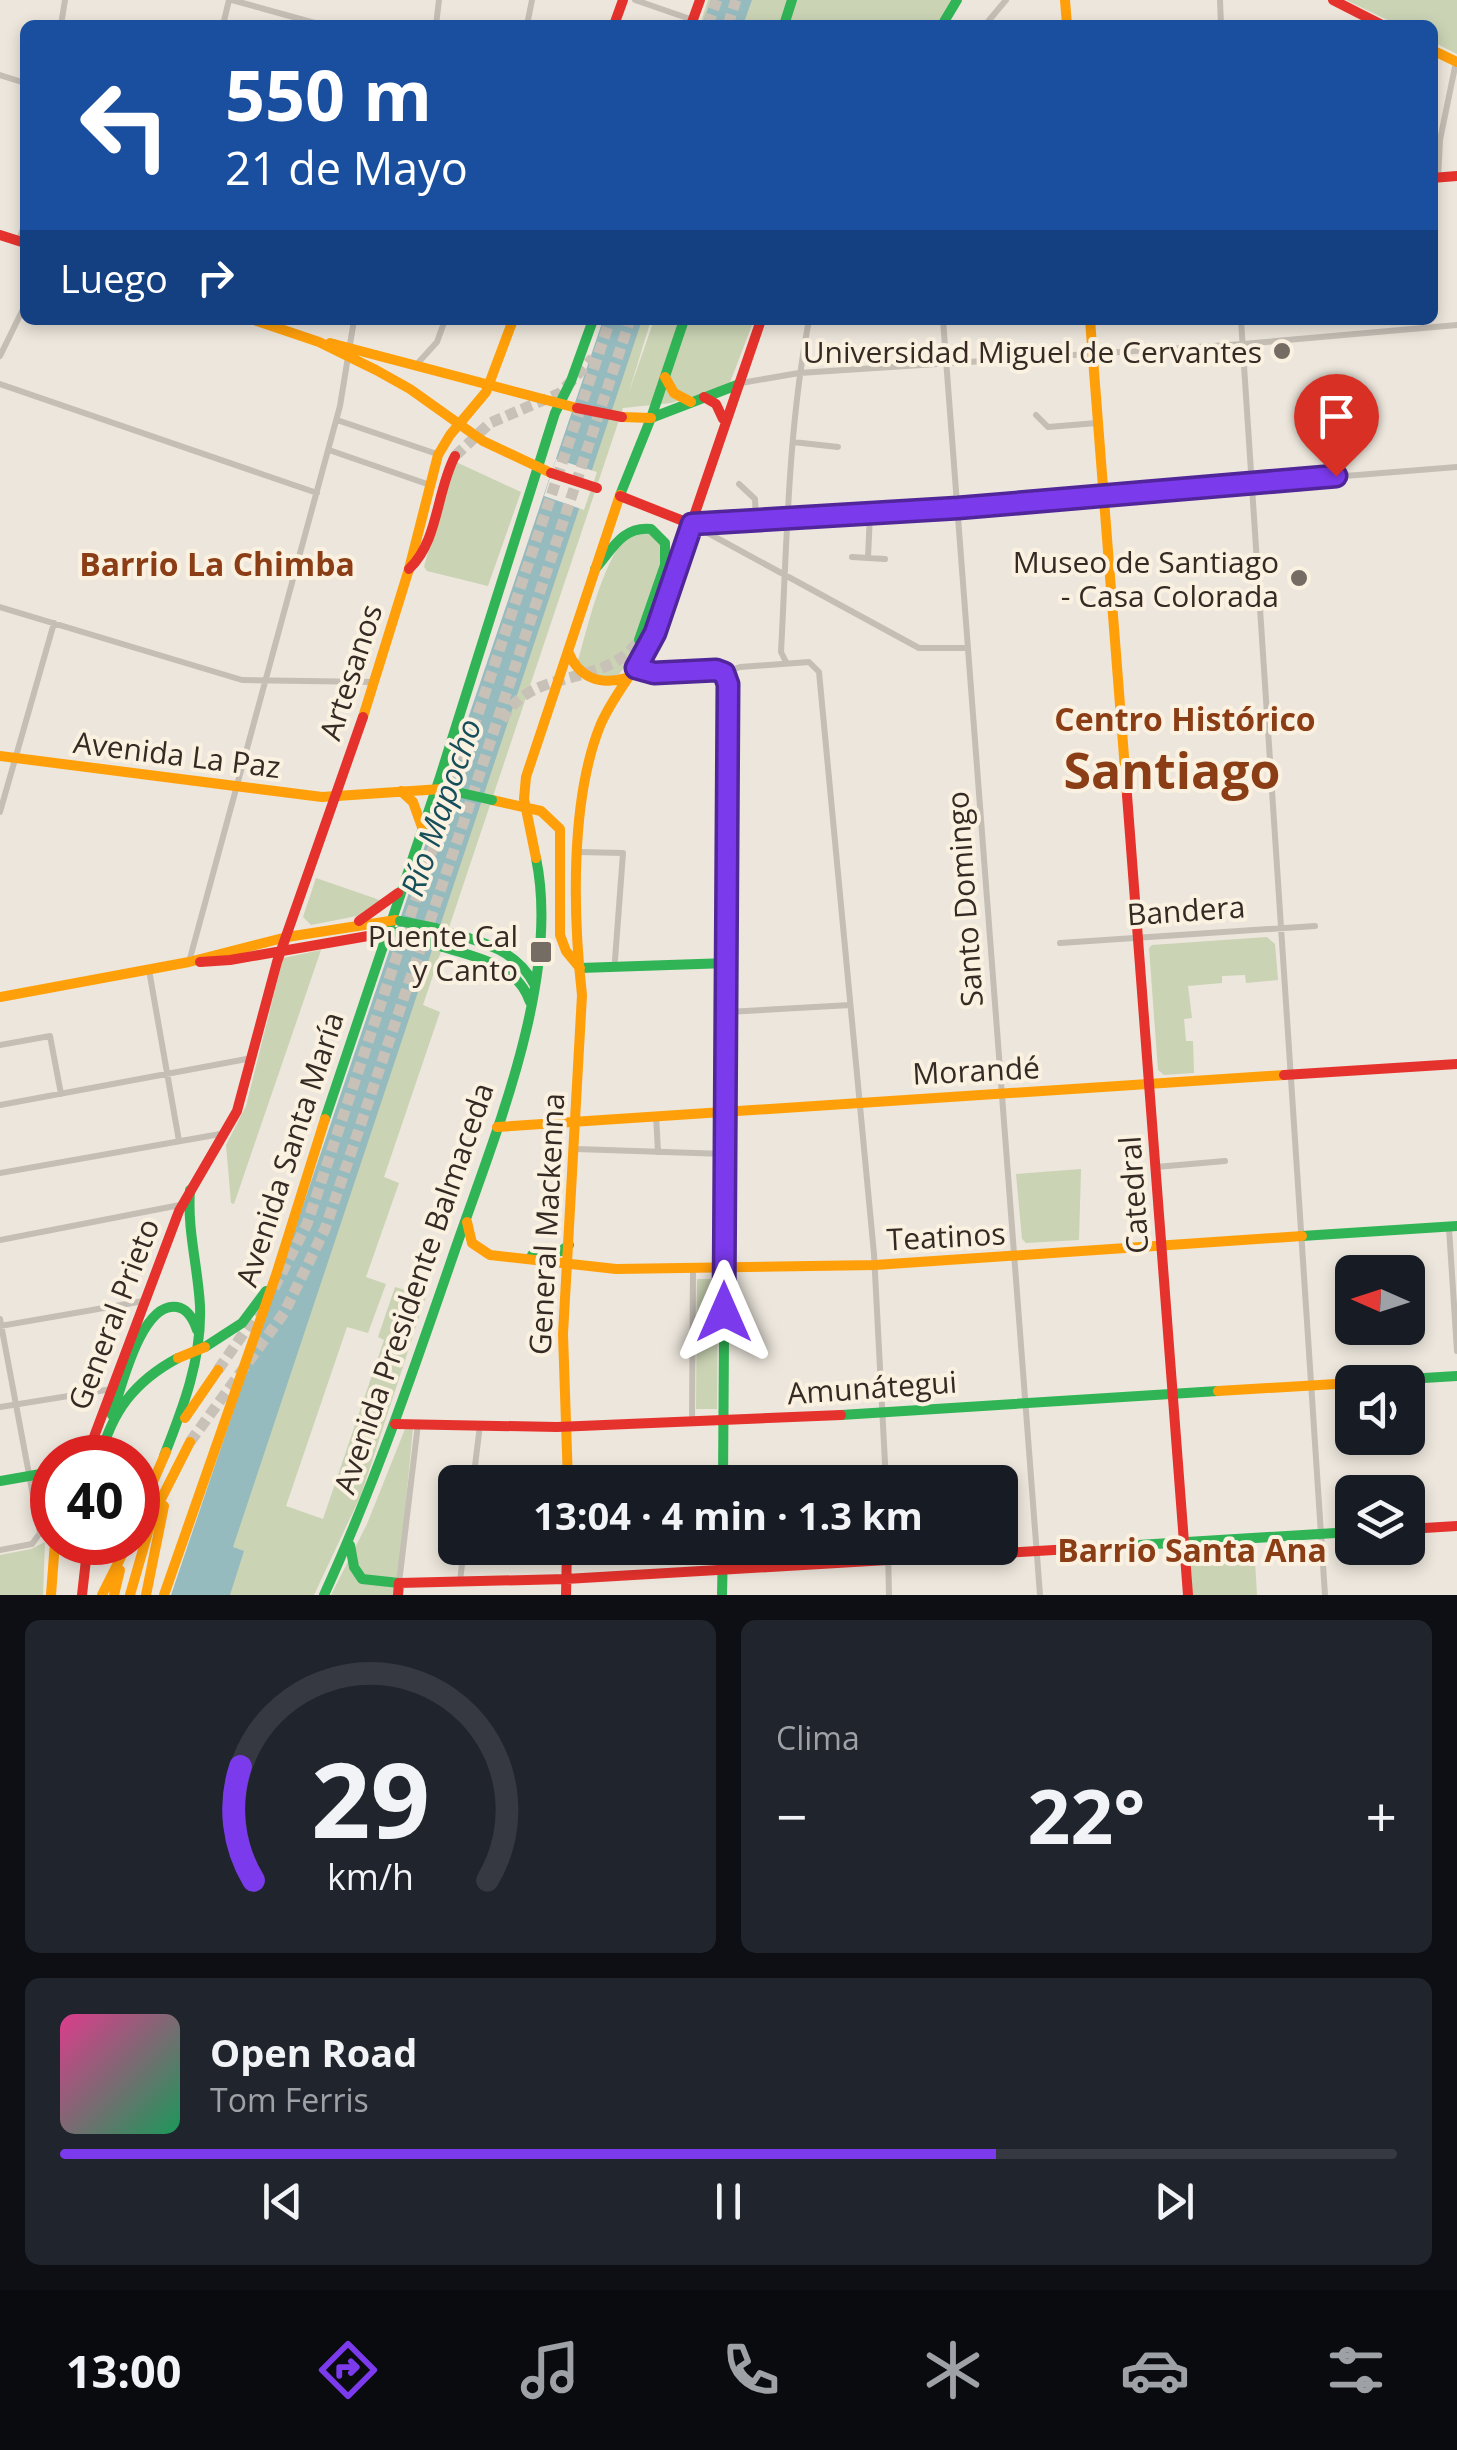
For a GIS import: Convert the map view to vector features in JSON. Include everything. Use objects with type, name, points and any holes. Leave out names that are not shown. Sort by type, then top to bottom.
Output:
[{"type":"main road","points":[[1333,0],[1372,20]]},
{"type":"main road","points":[[269,325],[348,352],[622,417],[650,418],[737,385]]},
{"type":"main road","name":"Artesanos","points":[[252,1058],[286,937],[410,569],[438,455],[490,383],[511,325]]},
{"type":"main road","name":"Avenida Santa María","points":[[164,1595],[393,926],[400,890],[440,789],[537,467],[591,325]]},
{"type":"main road","points":[[682,325],[594,569],[526,778],[526,806],[547,814],[561,832],[559,926],[564,948],[580,968],[728,963]]},
{"type":"main road","name":"General Mackenna","points":[[568,1465],[563,1334],[577,1121],[580,968],[576,944],[582,796],[606,713],[655,633],[759,325]]},
{"type":"main road","name":"Catedral","points":[[1090,325],[1188,1595]]},
{"type":"main road","points":[[348,352],[496,448],[552,473],[692,524]]},
{"type":"main road","points":[[665,377],[674,392],[691,402]]},
{"type":"main road","points":[[704,397],[716,404],[724,422]]},
{"type":"main road","points":[[410,569],[424,553],[442,480],[455,456]]},
{"type":"main road","points":[[594,569],[622,535],[633,528],[651,529],[665,543],[665,564],[640,640]]},
{"type":"main road","points":[[568,650],[571,664],[580,674],[612,682],[626,678]]},
{"type":"main road","points":[[636,668],[654,673],[711,670],[724,673],[728,688],[723,1465]]},
{"type":"main road","name":"Avenida La Paz","points":[[0,756],[335,797],[440,789],[526,806]]},
{"type":"main road","points":[[401,791],[416,808],[422,828]]},
{"type":"main road","name":"Avenida Presidente Balmaceda","points":[[324,1595],[395,1424],[497,1128],[536,993],[542,878],[526,806]]},
{"type":"main road","points":[[350,926],[379,909],[400,890]]},
{"type":"main road","points":[[0,996],[190,962],[286,937],[350,926],[448,932],[518,958],[530,973],[536,993]]},
{"type":"main road","points":[[190,962],[230,960],[393,926],[517,976],[529,995],[530,1013]]},
{"type":"main road","name":"General Prieto","points":[[95,1435],[182,1204],[227,1133],[252,1058]]},
{"type":"main road","name":"Morandé","points":[[497,1128],[1457,1064]]},
{"type":"main road","points":[[160,1465],[202,1343],[199,1289],[188,1230],[190,1190]]},
{"type":"main road","name":"Teatinos","points":[[467,1214],[468,1234],[478,1248],[490,1255],[616,1269],[875,1265],[1453,1227]]},
{"type":"main road","points":[[519,1257],[561,1251],[570,1243]]},
{"type":"main road","name":"General Prieto","points":[[106,1435],[112,1415],[134,1386],[242,1322],[276,1275]]},
{"type":"main road","points":[[112,1415],[143,1329],[156,1312],[169,1307],[184,1310],[194,1320],[202,1343]]},
{"type":"main road","points":[[164,1456],[190,1408],[218,1370]]},
{"type":"main road","name":"Amunátegui","points":[[1425,1378],[1457,1376]]},
{"type":"main road","name":"Amunátegui","points":[[395,1424],[568,1426],[724,1422],[1335,1384]]},
{"type":"main road","points":[[130,1595],[147,1531],[190,1442]]},
{"type":"main road","points":[[146,1595],[173,1472]]},
{"type":"main road","points":[[0,1480],[28,1476]]},
{"type":"main road","points":[[1425,1528],[1457,1526]]},
{"type":"main road","points":[[1018,1550],[1335,1533]]},
{"type":"main road","points":[[350,1539],[354,1572],[363,1581],[397,1591],[460,1582],[772,1565]]},
{"type":"main road","points":[[51,1595],[54,1565]]},
{"type":"main road","points":[[82,1595],[85,1565]]},
{"type":"main road","points":[[102,1595],[117,1565]]},
{"type":"main road","points":[[114,1595],[122,1565]]},
{"type":"main road","points":[[566,1565],[566,1595]]},
{"type":"main road","points":[[722,1595],[723,1565]]},
{"type":"street","points":[[230,0],[304,20]]},
{"type":"street","points":[[636,0],[687,20]]},
{"type":"street","points":[[989,20],[1006,0]]},
{"type":"street","points":[[1438,155],[1456,62]]},
{"type":"street","points":[[0,356],[20,316]]},
{"type":"street","points":[[190,962],[329,450],[353,325]]},
{"type":"street","points":[[415,366],[437,342],[443,325]]},
{"type":"street","points":[[787,662],[781,652],[788,519],[798,373],[808,325]]},
{"type":"street","name":"Santo Domingo","points":[[943,325],[1040,1595]]},
{"type":"street","points":[[1242,325],[1325,1595]]},
{"type":"street","points":[[737,385],[798,373],[1243,344],[1388,327],[1457,326]]},
{"type":"street","points":[[0,384],[317,493]]},
{"type":"street","points":[[1036,414],[1048,426],[1097,422]]},
{"type":"street","points":[[336,420],[438,455]]},
{"type":"street","points":[[793,442],[838,447]]},
{"type":"street","points":[[329,450],[430,484]]},
{"type":"street","points":[[692,524],[958,508],[1457,467]]},
{"type":"street","points":[[739,484],[755,499],[756,521]]},
{"type":"street","points":[[868,558],[870,514]]},
{"type":"street","points":[[692,524],[926,650],[968,648]]},
{"type":"street","points":[[852,557],[885,560]]},
{"type":"street","points":[[0,606],[232,677],[375,682]]},
{"type":"street","points":[[0,812],[54,623]]},
{"type":"street","points":[[724,673],[740,667],[787,662],[812,662],[819,672],[875,1265],[885,1465]]},
{"type":"street","points":[[578,852],[623,854],[615,960]]},
{"type":"street","name":"Bandera","points":[[1060,942],[1315,926]]},
{"type":"street","points":[[148,969],[178,1142]]},
{"type":"street","points":[[727,1012],[850,1005]]},
{"type":"street","points":[[0,1046],[50,1036],[61,1094]]},
{"type":"street","points":[[0,1105],[252,1058]]},
{"type":"street","points":[[656,1115],[658,1152]]},
{"type":"street","points":[[0,1173],[227,1133]]},
{"type":"street","points":[[576,1149],[725,1154]]},
{"type":"street","points":[[1156,1167],[1224,1161]]},
{"type":"street","points":[[0,1240],[182,1204]]},
{"type":"street","points":[[1453,1227],[1457,1351]]},
{"type":"street","points":[[692,1423],[693,1270]]},
{"type":"street","points":[[0,1550],[30,1545],[38,1541],[40,1534],[0,1324],[145,1300]]},
{"type":"street","points":[[0,1407],[112,1388]]},
{"type":"street","points":[[397,1591],[418,1424]]},
{"type":"street","points":[[474,1465],[480,1425]]},
{"type":"street","points":[[460,1582],[462,1565]]},
{"type":"street","points":[[888,1565],[889,1595]]},
{"type":"green space","points":[[708,0],[951,0],[939,20],[702,20]]},
{"type":"green space","points":[[1346,0],[1457,0],[1457,54],[1438,44],[1438,20],[1388,20]]},
{"type":"green space","points":[[601,325],[649,325],[628,395],[652,325],[752,325],[729,385],[671,403],[623,408],[423,1005],[440,1012],[384,1177],[399,1183],[366,1277],[386,1284],[368,1333],[347,1327],[286,1506],[323,1519],[384,1340],[378,1337],[395,1287],[426,1296],[361,1495],[314,1595],[172,1595]]},
{"type":"green space","points":[[456,462],[521,492],[488,586],[424,567],[447,481]]},
{"type":"green space","points":[[647,531],[660,544],[661,560],[643,642],[614,681],[575,672],[609,564],[627,534]]},
{"type":"green space","points":[[316,878],[384,902],[367,914],[311,925],[303,917]]},
{"type":"green space","points":[[1267,937],[1275,944],[1278,980],[1246,983],[1245,975],[1222,976],[1222,983],[1188,986],[1192,1018],[1184,1019],[1186,1041],[1193,1041],[1194,1073],[1164,1075],[1158,1070],[1149,948]]},
{"type":"green space","points":[[321,950],[234,1204],[231,1203],[226,1145],[246,1106],[283,958]]},
{"type":"green space","points":[[1081,1169],[1079,1240],[1026,1243],[1022,1239],[1016,1174]]},
{"type":"green space","points":[[697,1279],[718,1279],[717,1409],[696,1409]]},
{"type":"green space","points":[[413,1428],[397,1595],[331,1595],[367,1524],[405,1429]]},
{"type":"green space","points":[[1254,1544],[1257,1595],[1191,1595],[1188,1547]]},
{"type":"green space","points":[[30,1549],[30,1565],[44,1565],[43,1595],[0,1595],[0,1555]]},
{"type":"water","points":[[711,0],[752,0],[745,20],[704,20]]},
{"type":"water","name":"Río Mapocho","points":[[601,325],[640,325],[233,1547],[244,1551],[230,1595],[171,1595]]},
{"type":"pier","points":[[556,459],[597,472],[584,510],[544,496]]},
{"type":"tunnel","points":[[710,20],[717,0]]},
{"type":"tunnel","points":[[730,20],[736,0]]},
{"type":"tunnel","points":[[274,1288],[307,1224],[608,325]]},
{"type":"tunnel","points":[[190,1442],[284,1313],[325,1229],[628,325]]},
{"type":"tunnel","points":[[455,456],[490,423],[560,393],[593,358]]},
{"type":"tunnel","points":[[502,720],[531,691],[608,665],[639,640]]},
{"type":"tunnel","points":[[218,1370],[264,1304]]},
{"type":"traffic: fast","points":[[786,20],[792,0]]},
{"type":"traffic: fast","points":[[945,20],[957,0]]},
{"type":"traffic: fast","points":[[325,1119],[440,777],[555,413],[591,325]]},
{"type":"traffic: fast","points":[[620,495],[682,325]]},
{"type":"traffic: fast","points":[[651,418],[737,385]]},
{"type":"traffic: fast","points":[[595,569],[632,531],[651,529],[665,543],[665,565],[639,640]]},
{"type":"traffic: fast","points":[[444,789],[492,800]]},
{"type":"traffic: fast","points":[[324,1595],[394,1423],[520,1055],[540,954],[541,905],[536,858]]},
{"type":"traffic: fast","points":[[400,921],[435,928]]},
{"type":"traffic: fast","points":[[435,928],[504,953],[526,971],[534,984]]},
{"type":"traffic: fast","points":[[396,932],[443,947]]},
{"type":"traffic: fast","points":[[443,947],[495,964],[516,979],[530,1002]]},
{"type":"traffic: fast","points":[[580,968],[728,963]]},
{"type":"traffic: fast","points":[[164,1456],[190,1383],[200,1326],[190,1190]]},
{"type":"traffic: fast","points":[[723,1465],[725,1193]]},
{"type":"traffic: fast","points":[[1302,1236],[1457,1226]]},
{"type":"traffic: fast","points":[[532,1255],[561,1251],[569,1245]]},
{"type":"traffic: fast","points":[[205,1347],[242,1323],[266,1291]]},
{"type":"traffic: fast","points":[[112,1415],[134,1349],[153,1318],[164,1309],[181,1308],[193,1319],[197,1330]]},
{"type":"traffic: fast","points":[[107,1435],[138,1387],[178,1358]]},
{"type":"traffic: fast","points":[[1425,1378],[1457,1376]]},
{"type":"traffic: fast","points":[[841,1415],[1218,1391]]},
{"type":"traffic: fast","points":[[0,1481],[30,1476]]},
{"type":"traffic: fast","points":[[1122,1546],[1335,1533]]},
{"type":"traffic: fast","points":[[350,1545],[354,1567],[362,1579],[399,1583]]},
{"type":"traffic: fast","points":[[722,1595],[723,1565]]},
{"type":"traffic: slow","points":[[1065,0],[1067,20]]},
{"type":"traffic: slow","points":[[1438,53],[1457,62]]},
{"type":"traffic: slow","points":[[269,325],[319,342],[376,370],[483,441],[551,473]]},
{"type":"traffic: slow","points":[[363,717],[409,569],[438,455],[486,392],[511,325]]},
{"type":"traffic: slow","points":[[1090,325],[1127,795]]},
{"type":"traffic: slow","points":[[330,343],[577,408]]},
{"type":"traffic: slow","points":[[665,377],[674,393],[691,402]]},
{"type":"traffic: slow","points":[[622,417],[651,418]]},
{"type":"traffic: slow","points":[[536,858],[524,799],[526,777],[620,495]]},
{"type":"traffic: slow","points":[[567,1465],[563,1334],[582,995],[576,895],[579,823],[590,756],[600,726],[654,633]]},
{"type":"traffic: slow","points":[[568,651],[577,667],[591,677],[607,681],[626,678]]},
{"type":"traffic: slow","points":[[0,756],[322,797],[441,789]]},
{"type":"traffic: slow","points":[[401,791],[413,802],[422,827]]},
{"type":"traffic: slow","points":[[492,800],[541,811],[560,829],[560,935],[566,951],[580,968]]},
{"type":"traffic: slow","points":[[0,997],[189,962],[287,937],[396,920]]},
{"type":"traffic: slow","points":[[497,1127],[1284,1075]]},
{"type":"traffic: slow","points":[[164,1595],[276,1275],[325,1119]]},
{"type":"traffic: slow","points":[[467,1222],[472,1243],[490,1255],[616,1269],[875,1265],[1302,1236]]},
{"type":"traffic: slow","points":[[178,1358],[205,1347]]},
{"type":"traffic: slow","points":[[185,1418],[218,1370]]},
{"type":"traffic: slow","points":[[1218,1391],[1335,1384]]},
{"type":"traffic: slow","points":[[130,1595],[153,1515],[190,1442]]},
{"type":"traffic: slow","points":[[160,1466],[166,1452]]},
{"type":"traffic: slow","points":[[146,1595],[164,1506]]},
{"type":"traffic: slow","points":[[51,1595],[53,1565]]},
{"type":"traffic: slow","points":[[102,1595],[117,1565]]},
{"type":"traffic: slow","points":[[114,1595],[120,1570]]},
{"type":"traffic: jam","points":[[616,20],[623,0]]},
{"type":"traffic: jam","points":[[693,20],[700,0]]},
{"type":"traffic: jam","points":[[1333,0],[1372,20]]},
{"type":"traffic: jam","points":[[1438,178],[1457,176]]},
{"type":"traffic: jam","points":[[0,235],[20,241]]},
{"type":"traffic: jam","points":[[654,633],[759,325]]},
{"type":"traffic: jam","points":[[704,397],[716,404],[723,419]]},
{"type":"traffic: jam","points":[[577,408],[622,417]]},
{"type":"traffic: jam","points":[[409,569],[432,530],[455,456]]},
{"type":"traffic: jam","points":[[551,473],[597,488]]},
{"type":"traffic: jam","points":[[620,496],[691,524]]},
{"type":"traffic: jam","points":[[635,667],[654,673],[717,670],[728,684],[725,1193]]},
{"type":"traffic: jam","points":[[95,1435],[179,1211],[237,1111],[277,962],[363,717]]},
{"type":"traffic: jam","points":[[1127,795],[1188,1595]]},
{"type":"traffic: jam","points":[[359,921],[398,893]]},
{"type":"traffic: jam","points":[[200,962],[391,932]]},
{"type":"traffic: jam","points":[[1284,1075],[1457,1064]]},
{"type":"traffic: jam","points":[[395,1424],[557,1427],[841,1415]]},
{"type":"traffic: jam","points":[[1425,1528],[1457,1526]]},
{"type":"traffic: jam","points":[[398,1595],[399,1583],[566,1579],[1122,1546]]},
{"type":"traffic: jam","points":[[82,1595],[85,1565]]},
{"type":"traffic: jam","points":[[566,1595],[567,1565]]},
{"type":"place","name":"Universidad Miguel de Cervantes","points":[[1282,351]]},
{"type":"place","name":"Museo de Santiago - Casa Colorada","points":[[1299,578]]},
{"type":"place","name":"Puente Cal y Canto","points":[[541,952]]},
{"type":"district","name":"Barrio La Chimba","points":[[217,563]]},
{"type":"district","name":"Centro Histórico","points":[[1185,718]]},
{"type":"district","name":"Santiago","points":[[1172,770]]},
{"type":"district","name":"Barrio Santa Ana","points":[[1192,1549]]},
{"type":"route","points":[[724,1312],[728,681],[724,673],[716,670],[654,673],[636,668],[655,633],[692,524],[958,508],[1336,476]]}]
